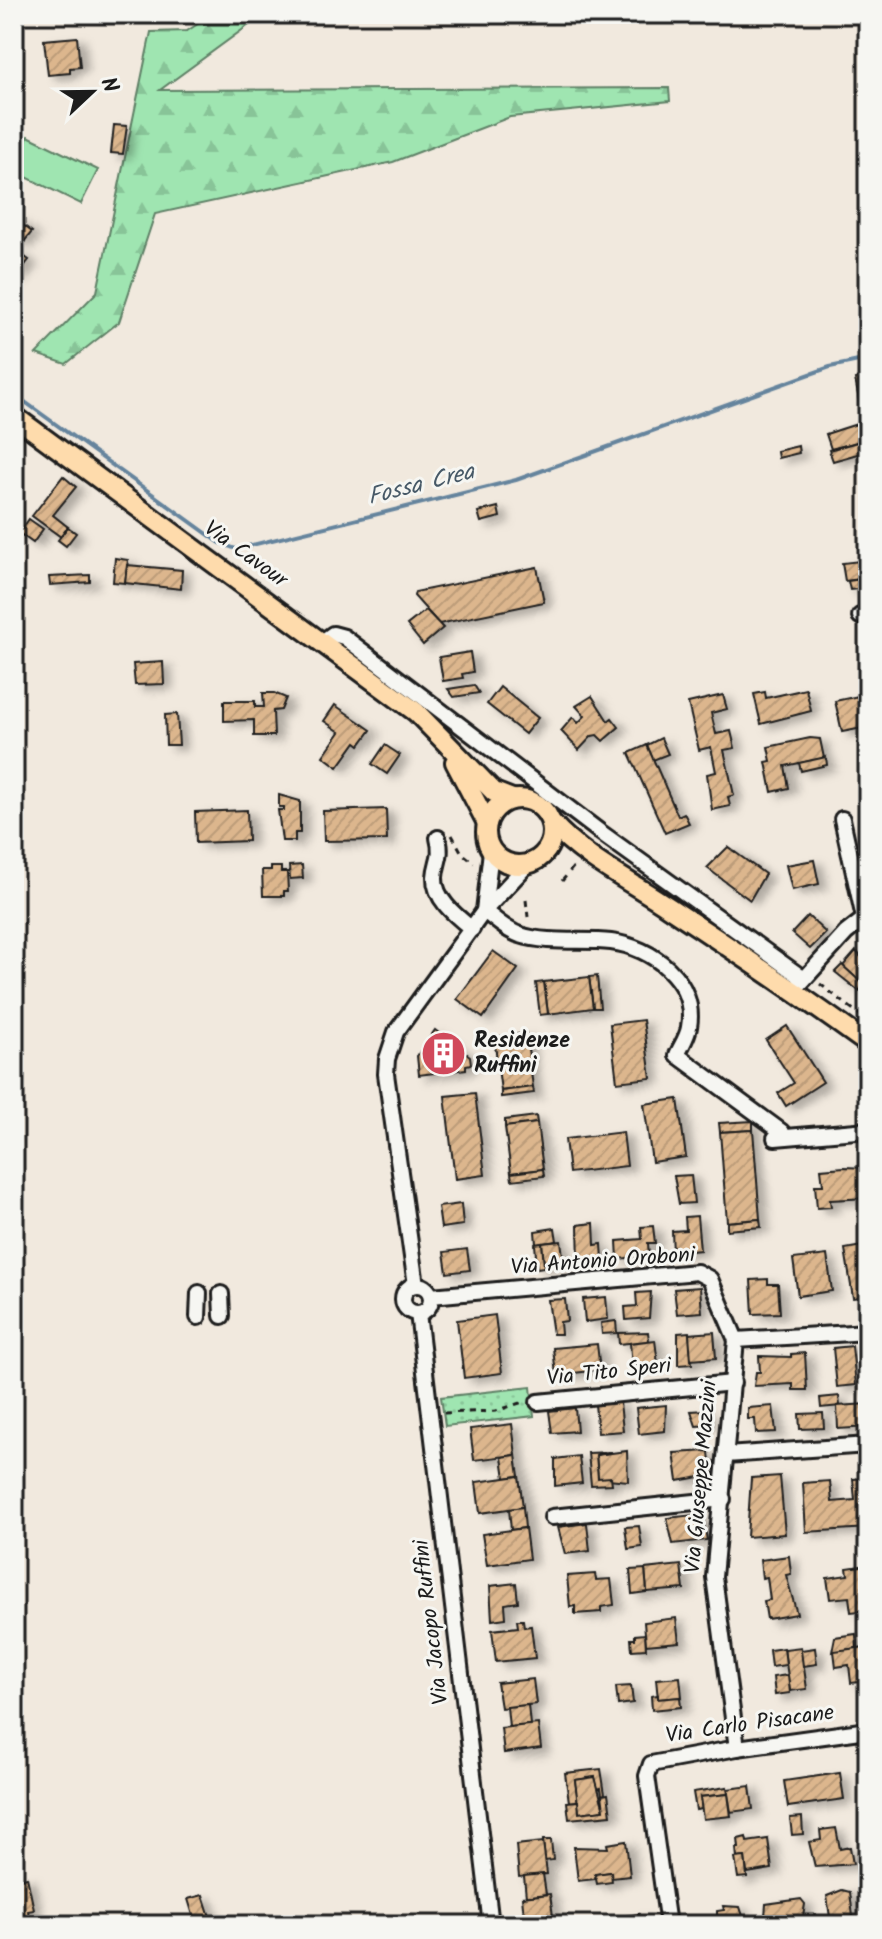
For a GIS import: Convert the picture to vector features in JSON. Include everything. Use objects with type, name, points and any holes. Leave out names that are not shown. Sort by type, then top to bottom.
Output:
[{"type":"main road","name":"Via Cavour","points":[[14,416],[416,712],[444,737],[468,768],[494,792],[512,799]]},
{"type":"main road","name":"Via Cavour","points":[[444,737],[487,823]]},
{"type":"main road","points":[[616,876],[568,856],[507,864],[485,858],[487,823],[496,808],[512,799],[522,799],[540,806],[568,841],[616,876],[802,981],[868,1044]]},
{"type":"main road","points":[[534,861],[552,841],[551,822]]},
{"type":"street","points":[[322,642],[333,634],[344,637],[802,981],[866,917],[842,819]]},
{"type":"street","points":[[445,836],[442,858],[435,875],[437,889],[446,905],[472,929]]},
{"type":"street","name":"Via Jacopo Ruffini","points":[[484,911],[485,858]]},
{"type":"street","name":"Via Jacopo Ruffini","points":[[491,1925],[418,1313],[408,1310],[404,1301],[407,1290],[416,1285],[387,1059],[396,1032],[484,911],[534,861]]},
{"type":"street","points":[[484,911],[522,936],[635,947],[668,968],[681,982],[690,1010],[689,1029],[677,1055],[778,1135],[868,1130]]},
{"type":"street","name":"Via Antonio Oroboni","points":[[431,1296],[697,1272],[710,1279],[736,1340]]},
{"type":"street","points":[[416,1285],[426,1288],[431,1296],[428,1308],[418,1313]]},
{"type":"street","points":[[198,1317],[199,1293]]},
{"type":"street","points":[[221,1294],[222,1316]]},
{"type":"street","points":[[736,1340],[868,1332]]},
{"type":"street","name":"Via Giuseppe Mazzini","points":[[736,1340],[715,1594],[737,1748]]},
{"type":"street","name":"Via Tito Speri","points":[[538,1402],[733,1383]]},
{"type":"street","points":[[726,1455],[868,1445]]},
{"type":"street","points":[[552,1517],[723,1499]]},
{"type":"street","name":"Via Carlo Pisacane","points":[[668,1925],[647,1776],[651,1764],[660,1760],[868,1730]]},
{"type":"path","points":[[445,836],[462,853],[485,858]]},
{"type":"path","points":[[562,881],[574,866]]},
{"type":"path","points":[[526,900],[528,917]]},
{"type":"path","points":[[802,981],[868,1021]]},
{"type":"path","points":[[440,1414],[496,1411],[525,1401],[538,1402]]},
{"type":"green space","points":[[213,14],[246,14],[253,22],[160,90],[669,88],[670,101],[510,117],[393,162],[155,214],[119,322],[66,364],[36,354],[97,292],[151,32],[187,31]]},
{"type":"green space","points":[[28,136],[98,170],[81,204],[14,171]]},
{"type":"green space","points":[[531,1387],[534,1416],[445,1426],[441,1397]]},
{"type":"building","points":[[77,37],[80,67],[70,68],[70,73],[48,75],[44,40]]},
{"type":"building","points":[[114,125],[127,126],[123,154],[111,153]]},
{"type":"building","points":[[14,218],[32,232],[23,243],[17,238],[14,242]]},
{"type":"building","points":[[18,252],[29,260],[14,279],[14,253]]},
{"type":"building","points":[[868,376],[868,439],[831,449],[826,434],[863,422],[855,379]]},
{"type":"building","points":[[868,439],[868,451],[833,461],[829,450]]},
{"type":"building","points":[[798,446],[799,453],[778,458],[777,451]]},
{"type":"building","points":[[63,476],[76,487],[53,515],[68,527],[61,537],[32,516]]},
{"type":"building","points":[[498,507],[500,517],[481,522],[478,512]]},
{"type":"building","points":[[29,519],[43,529],[33,543],[19,533]]},
{"type":"building","points":[[68,527],[76,533],[66,546],[58,540]]},
{"type":"building","points":[[115,558],[128,560],[125,583],[113,582]]},
{"type":"building","points":[[868,560],[868,578],[845,581],[842,563]]},
{"type":"building","points":[[127,565],[182,570],[181,589],[125,583]]},
{"type":"building","points":[[537,567],[544,602],[439,624],[414,596],[415,592]]},
{"type":"building","points":[[90,575],[90,582],[50,585],[49,577]]},
{"type":"building","points":[[868,578],[868,588],[850,590],[848,581]]},
{"type":"building","points":[[426,610],[443,628],[423,645],[407,625]]},
{"type":"building","points":[[470,652],[473,672],[462,674],[463,678],[443,681],[439,657]]},
{"type":"building","points":[[163,662],[164,684],[135,685],[133,664]]},
{"type":"building","points":[[474,685],[479,693],[454,697],[448,689]]},
{"type":"building","points":[[500,687],[538,718],[525,734],[487,704]]},
{"type":"building","points":[[806,689],[811,711],[761,724],[754,694],[765,692],[766,698]]},
{"type":"building","points":[[263,693],[286,698],[281,710],[273,711],[274,736],[254,736],[254,720],[224,721],[224,701],[255,701],[255,707],[264,707]]},
{"type":"building","points":[[868,694],[868,727],[842,732],[835,701]]},
{"type":"building","points":[[723,695],[727,709],[711,713],[716,734],[731,731],[735,748],[724,750],[734,795],[728,797],[730,806],[712,810],[707,774],[716,772],[711,747],[699,750],[688,703]]},
{"type":"building","points":[[592,696],[608,721],[612,718],[619,727],[603,741],[597,735],[592,736],[579,750],[561,731],[573,717],[578,723],[585,716],[576,706]]},
{"type":"building","points":[[335,705],[371,730],[360,745],[356,742],[338,767],[323,756],[340,732],[324,721]]},
{"type":"building","points":[[177,714],[179,745],[166,745],[165,715]]},
{"type":"building","points":[[661,738],[668,754],[653,760],[647,745]]},
{"type":"building","points":[[810,738],[820,739],[824,758],[785,766],[789,788],[772,792],[766,762],[771,761],[768,747]]},
{"type":"building","points":[[385,745],[400,755],[387,774],[372,764]]},
{"type":"building","points":[[647,745],[678,816],[684,813],[689,823],[665,833],[629,753]]},
{"type":"building","points":[[826,757],[827,765],[801,771],[799,763]]},
{"type":"building","points":[[279,795],[300,801],[300,833],[295,833],[295,841],[282,841],[278,810],[284,810],[284,807],[279,807]]},
{"type":"building","points":[[386,809],[387,840],[324,841],[323,811]]},
{"type":"building","points":[[247,810],[248,841],[196,843],[195,812]]},
{"type":"building","points":[[728,847],[765,874],[750,900],[707,868]]},
{"type":"building","points":[[814,860],[819,884],[792,890],[786,865]]},
{"type":"building","points":[[302,865],[303,878],[290,879],[289,866]]},
{"type":"building","points":[[271,867],[281,867],[281,872],[287,872],[288,891],[284,891],[284,896],[263,896],[262,870],[271,870]]},
{"type":"building","points":[[808,916],[826,933],[810,949],[792,933]]},
{"type":"building","points":[[493,951],[518,969],[483,1018],[457,999]]},
{"type":"building","points":[[856,951],[868,965],[866,987],[843,966]]},
{"type":"building","points":[[842,965],[864,985],[859,991],[835,972]]},
{"type":"building","points":[[597,976],[600,1008],[593,1008],[589,977]]},
{"type":"building","points":[[589,977],[593,1008],[548,1014],[544,982]]},
{"type":"building","points":[[544,982],[548,1014],[540,1015],[536,983]]},
{"type":"building","points":[[643,1020],[651,1078],[617,1082],[610,1024]]},
{"type":"building","points":[[787,1026],[823,1082],[786,1106],[778,1093],[794,1083],[766,1040]]},
{"type":"building","name":"Residenze Ruffini","points":[[435,1030],[470,1056],[471,1064],[466,1065],[466,1069],[419,1075],[417,1056]]},
{"type":"building","points":[[526,1033],[527,1041],[495,1045],[494,1037]]},
{"type":"building","points":[[527,1041],[533,1087],[501,1091],[495,1045]]},
{"type":"building","points":[[533,1087],[534,1093],[501,1097],[501,1091]]},
{"type":"building","points":[[475,1093],[485,1175],[455,1179],[445,1096]]},
{"type":"building","points":[[678,1099],[686,1157],[652,1162],[644,1104]]},
{"type":"building","points":[[536,1116],[537,1123],[505,1127],[505,1120]]},
{"type":"building","points":[[753,1121],[753,1130],[720,1132],[719,1123]]},
{"type":"building","points":[[537,1123],[543,1169],[511,1173],[505,1127]]},
{"type":"building","points":[[753,1130],[760,1219],[727,1222],[720,1132]]},
{"type":"building","points":[[623,1132],[627,1166],[569,1173],[565,1139]]},
{"type":"building","points":[[866,1168],[868,1198],[830,1200],[831,1207],[817,1208],[815,1185],[823,1185],[821,1169]]},
{"type":"building","points":[[543,1169],[544,1176],[512,1180],[511,1173]]},
{"type":"building","points":[[691,1175],[694,1203],[679,1204],[674,1176]]},
{"type":"building","points":[[461,1204],[463,1225],[441,1228],[438,1207]]},
{"type":"building","points":[[697,1216],[700,1250],[673,1253],[672,1231],[686,1230],[685,1217]]},
{"type":"building","points":[[760,1219],[761,1227],[727,1230],[727,1222]]},
{"type":"building","points":[[594,1223],[595,1245],[602,1244],[603,1260],[579,1262],[578,1225]]},
{"type":"building","points":[[653,1226],[655,1243],[648,1243],[649,1256],[618,1259],[617,1241],[642,1239],[641,1227]]},
{"type":"building","points":[[555,1228],[557,1241],[536,1244],[535,1231]]},
{"type":"building","points":[[561,1241],[564,1263],[544,1265],[542,1243]]},
{"type":"building","points":[[542,1243],[544,1267],[537,1268],[535,1244]]},
{"type":"building","points":[[868,1245],[868,1296],[853,1298],[845,1249]]},
{"type":"building","points":[[467,1249],[470,1270],[447,1273],[444,1252]]},
{"type":"building","points":[[827,1255],[832,1291],[798,1296],[793,1259]]},
{"type":"building","points":[[768,1279],[768,1284],[778,1284],[780,1313],[753,1314],[751,1280]]},
{"type":"building","points":[[700,1287],[702,1312],[677,1314],[674,1289]]},
{"type":"building","points":[[651,1292],[649,1318],[626,1320],[625,1307],[637,1306],[636,1293]]},
{"type":"building","points":[[606,1297],[608,1319],[585,1322],[583,1299]]},
{"type":"building","points":[[565,1299],[567,1321],[560,1322],[561,1334],[553,1334],[548,1300]]},
{"type":"building","points":[[495,1315],[502,1373],[464,1378],[457,1320]]},
{"type":"building","points":[[616,1321],[617,1333],[602,1334],[601,1323]]},
{"type":"building","points":[[648,1332],[649,1341],[619,1344],[618,1333]]},
{"type":"building","points":[[689,1332],[692,1364],[678,1365],[678,1333]]},
{"type":"building","points":[[714,1332],[716,1358],[691,1360],[689,1334]]},
{"type":"building","points":[[655,1340],[658,1364],[632,1366],[630,1343]]},
{"type":"building","points":[[597,1344],[600,1370],[556,1375],[553,1348]]},
{"type":"building","points":[[852,1346],[856,1385],[837,1387],[833,1348]]},
{"type":"building","points":[[805,1353],[807,1390],[793,1390],[793,1384],[754,1386],[756,1372],[760,1372],[759,1356],[791,1357],[791,1354]]},
{"type":"building","points":[[839,1396],[840,1406],[821,1408],[820,1398]]},
{"type":"building","points":[[620,1402],[623,1431],[598,1433],[595,1405]]},
{"type":"building","points":[[868,1404],[868,1427],[838,1429],[837,1406]]},
{"type":"building","points":[[666,1405],[665,1431],[639,1434],[636,1408]]},
{"type":"building","points":[[773,1406],[776,1432],[756,1433],[755,1419],[748,1419],[748,1408]]},
{"type":"building","points":[[575,1408],[577,1431],[552,1433],[549,1411]]},
{"type":"building","points":[[707,1410],[709,1425],[696,1426],[691,1411]]},
{"type":"building","points":[[823,1413],[824,1428],[800,1429],[799,1414]]},
{"type":"building","points":[[512,1424],[516,1455],[474,1460],[470,1429]]},
{"type":"building","points":[[627,1451],[628,1481],[598,1478],[596,1455]]},
{"type":"building","points":[[709,1451],[711,1475],[678,1481],[674,1453]]},
{"type":"building","points":[[612,1452],[596,1455],[598,1478],[611,1477],[612,1484],[591,1485],[588,1453]]},
{"type":"building","points":[[516,1455],[519,1476],[505,1478],[502,1457]]},
{"type":"building","points":[[579,1456],[582,1483],[555,1486],[555,1459]]},
{"type":"building","points":[[519,1476],[523,1507],[480,1513],[476,1482]]},
{"type":"building","points":[[780,1476],[785,1534],[747,1537],[751,1478]]},
{"type":"building","points":[[868,1478],[868,1528],[806,1532],[803,1483],[830,1481],[832,1502],[855,1500],[853,1479]]},
{"type":"building","points":[[523,1507],[525,1528],[511,1530],[509,1509]]},
{"type":"building","points":[[702,1514],[707,1540],[673,1544],[667,1518]]},
{"type":"building","points":[[587,1523],[590,1551],[565,1554],[558,1527]]},
{"type":"building","points":[[639,1526],[642,1547],[628,1549],[625,1527]]},
{"type":"building","points":[[525,1528],[529,1559],[487,1565],[482,1534]]},
{"type":"building","points":[[789,1556],[791,1574],[786,1575],[797,1614],[767,1619],[764,1601],[770,1600],[767,1577],[762,1578],[760,1560]]},
{"type":"building","points":[[681,1565],[684,1589],[647,1592],[645,1569]]},
{"type":"building","points":[[868,1565],[868,1610],[851,1612],[849,1597],[830,1599],[827,1578],[848,1575],[847,1568]]},
{"type":"building","points":[[645,1569],[647,1592],[632,1594],[630,1570]]},
{"type":"building","points":[[595,1574],[596,1580],[611,1579],[614,1605],[601,1607],[601,1612],[575,1614],[575,1606],[570,1607],[567,1576]]},
{"type":"building","points":[[516,1583],[518,1602],[505,1604],[506,1618],[492,1620],[490,1586]]},
{"type":"building","points":[[676,1618],[679,1642],[646,1645],[644,1622]]},
{"type":"building","points":[[517,1620],[523,1620],[524,1627],[531,1626],[535,1658],[496,1662],[492,1630],[518,1627]]},
{"type":"building","points":[[645,1634],[646,1649],[632,1650],[631,1639],[635,1639],[635,1635]]},
{"type":"building","points":[[856,1634],[857,1648],[832,1652],[835,1637]]},
{"type":"building","points":[[867,1635],[868,1681],[851,1683],[849,1665],[836,1667],[834,1651],[865,1647]]},
{"type":"building","points":[[801,1647],[807,1689],[790,1691],[784,1649]]},
{"type":"building","points":[[784,1648],[786,1665],[771,1667],[769,1650]]},
{"type":"building","points":[[815,1648],[817,1664],[803,1666],[801,1650]]},
{"type":"building","points":[[788,1675],[790,1693],[775,1695],[773,1677]]},
{"type":"building","points":[[680,1677],[682,1697],[658,1699],[656,1679]]},
{"type":"building","points":[[533,1679],[536,1704],[501,1708],[497,1683]]},
{"type":"building","points":[[631,1686],[633,1703],[618,1705],[616,1687]]},
{"type":"building","points":[[658,1695],[658,1699],[680,1697],[681,1707],[652,1710],[651,1696]]},
{"type":"building","points":[[528,1705],[530,1725],[509,1727],[507,1707]]},
{"type":"building","points":[[538,1724],[541,1748],[504,1753],[501,1728]]},
{"type":"building","points":[[601,1769],[605,1794],[602,1795],[601,1788],[597,1789],[595,1777],[575,1780],[578,1801],[569,1802],[565,1773]]},
{"type":"building","points":[[840,1773],[844,1799],[788,1807],[784,1781]]},
{"type":"building","points":[[595,1777],[604,1810],[579,1813],[575,1780]]},
{"type":"building","points":[[750,1786],[753,1809],[731,1812],[727,1789]]},
{"type":"building","points":[[727,1787],[728,1794],[700,1797],[702,1809],[696,1810],[693,1792]]},
{"type":"building","points":[[608,1794],[611,1815],[569,1819],[567,1802],[578,1801],[579,1813],[604,1810],[602,1795]]},
{"type":"building","points":[[728,1794],[731,1816],[703,1819],[700,1797]]},
{"type":"building","points":[[802,1817],[803,1834],[792,1835],[790,1818]]},
{"type":"building","points":[[836,1828],[840,1849],[850,1847],[853,1864],[815,1867],[809,1842],[821,1840],[820,1830]]},
{"type":"building","points":[[746,1837],[747,1842],[768,1839],[772,1869],[747,1873],[745,1857],[737,1858],[736,1848],[739,1848],[738,1839]]},
{"type":"building","points":[[543,1840],[551,1840],[553,1860],[545,1861]]},
{"type":"building","points":[[626,1841],[630,1876],[611,1878],[611,1872],[595,1874],[596,1879],[578,1881],[574,1847],[608,1848],[607,1844]]},
{"type":"building","points":[[543,1842],[547,1874],[519,1877],[516,1845]]},
{"type":"building","points":[[745,1857],[747,1877],[738,1878],[735,1858]]},
{"type":"building","points":[[611,1872],[612,1882],[597,1884],[595,1874]]},
{"type":"building","points":[[543,1874],[546,1894],[526,1897],[524,1876]]},
{"type":"building","points":[[27,1877],[34,1910],[28,1911],[31,1925],[14,1925],[14,1911],[19,1910],[14,1880]]},
{"type":"building","points":[[842,1890],[850,1892],[854,1925],[831,1925],[827,1896]]},
{"type":"building","points":[[550,1894],[554,1924],[525,1925],[522,1897]]},
{"type":"building","points":[[203,1895],[214,1925],[196,1925],[188,1899]]},
{"type":"building","points":[[801,1899],[805,1904],[803,1917],[769,1921],[765,1916],[766,1904]]},
{"type":"building","points":[[723,1906],[740,1907],[746,1925],[717,1925],[717,1911],[724,1910]]},
{"type":"building","points":[[639,1914],[641,1925],[607,1925],[606,1919]]},
{"type":"waterway","name":"Fossa Crea","points":[[867,19],[862,28],[868,49]]},
{"type":"waterway","name":"Fossa Crea","points":[[14,394],[220,543],[236,549],[516,480],[830,367],[868,359]]},
{"type":"place","name":"Residenze Ruffini","points":[[443,1054]]}]
